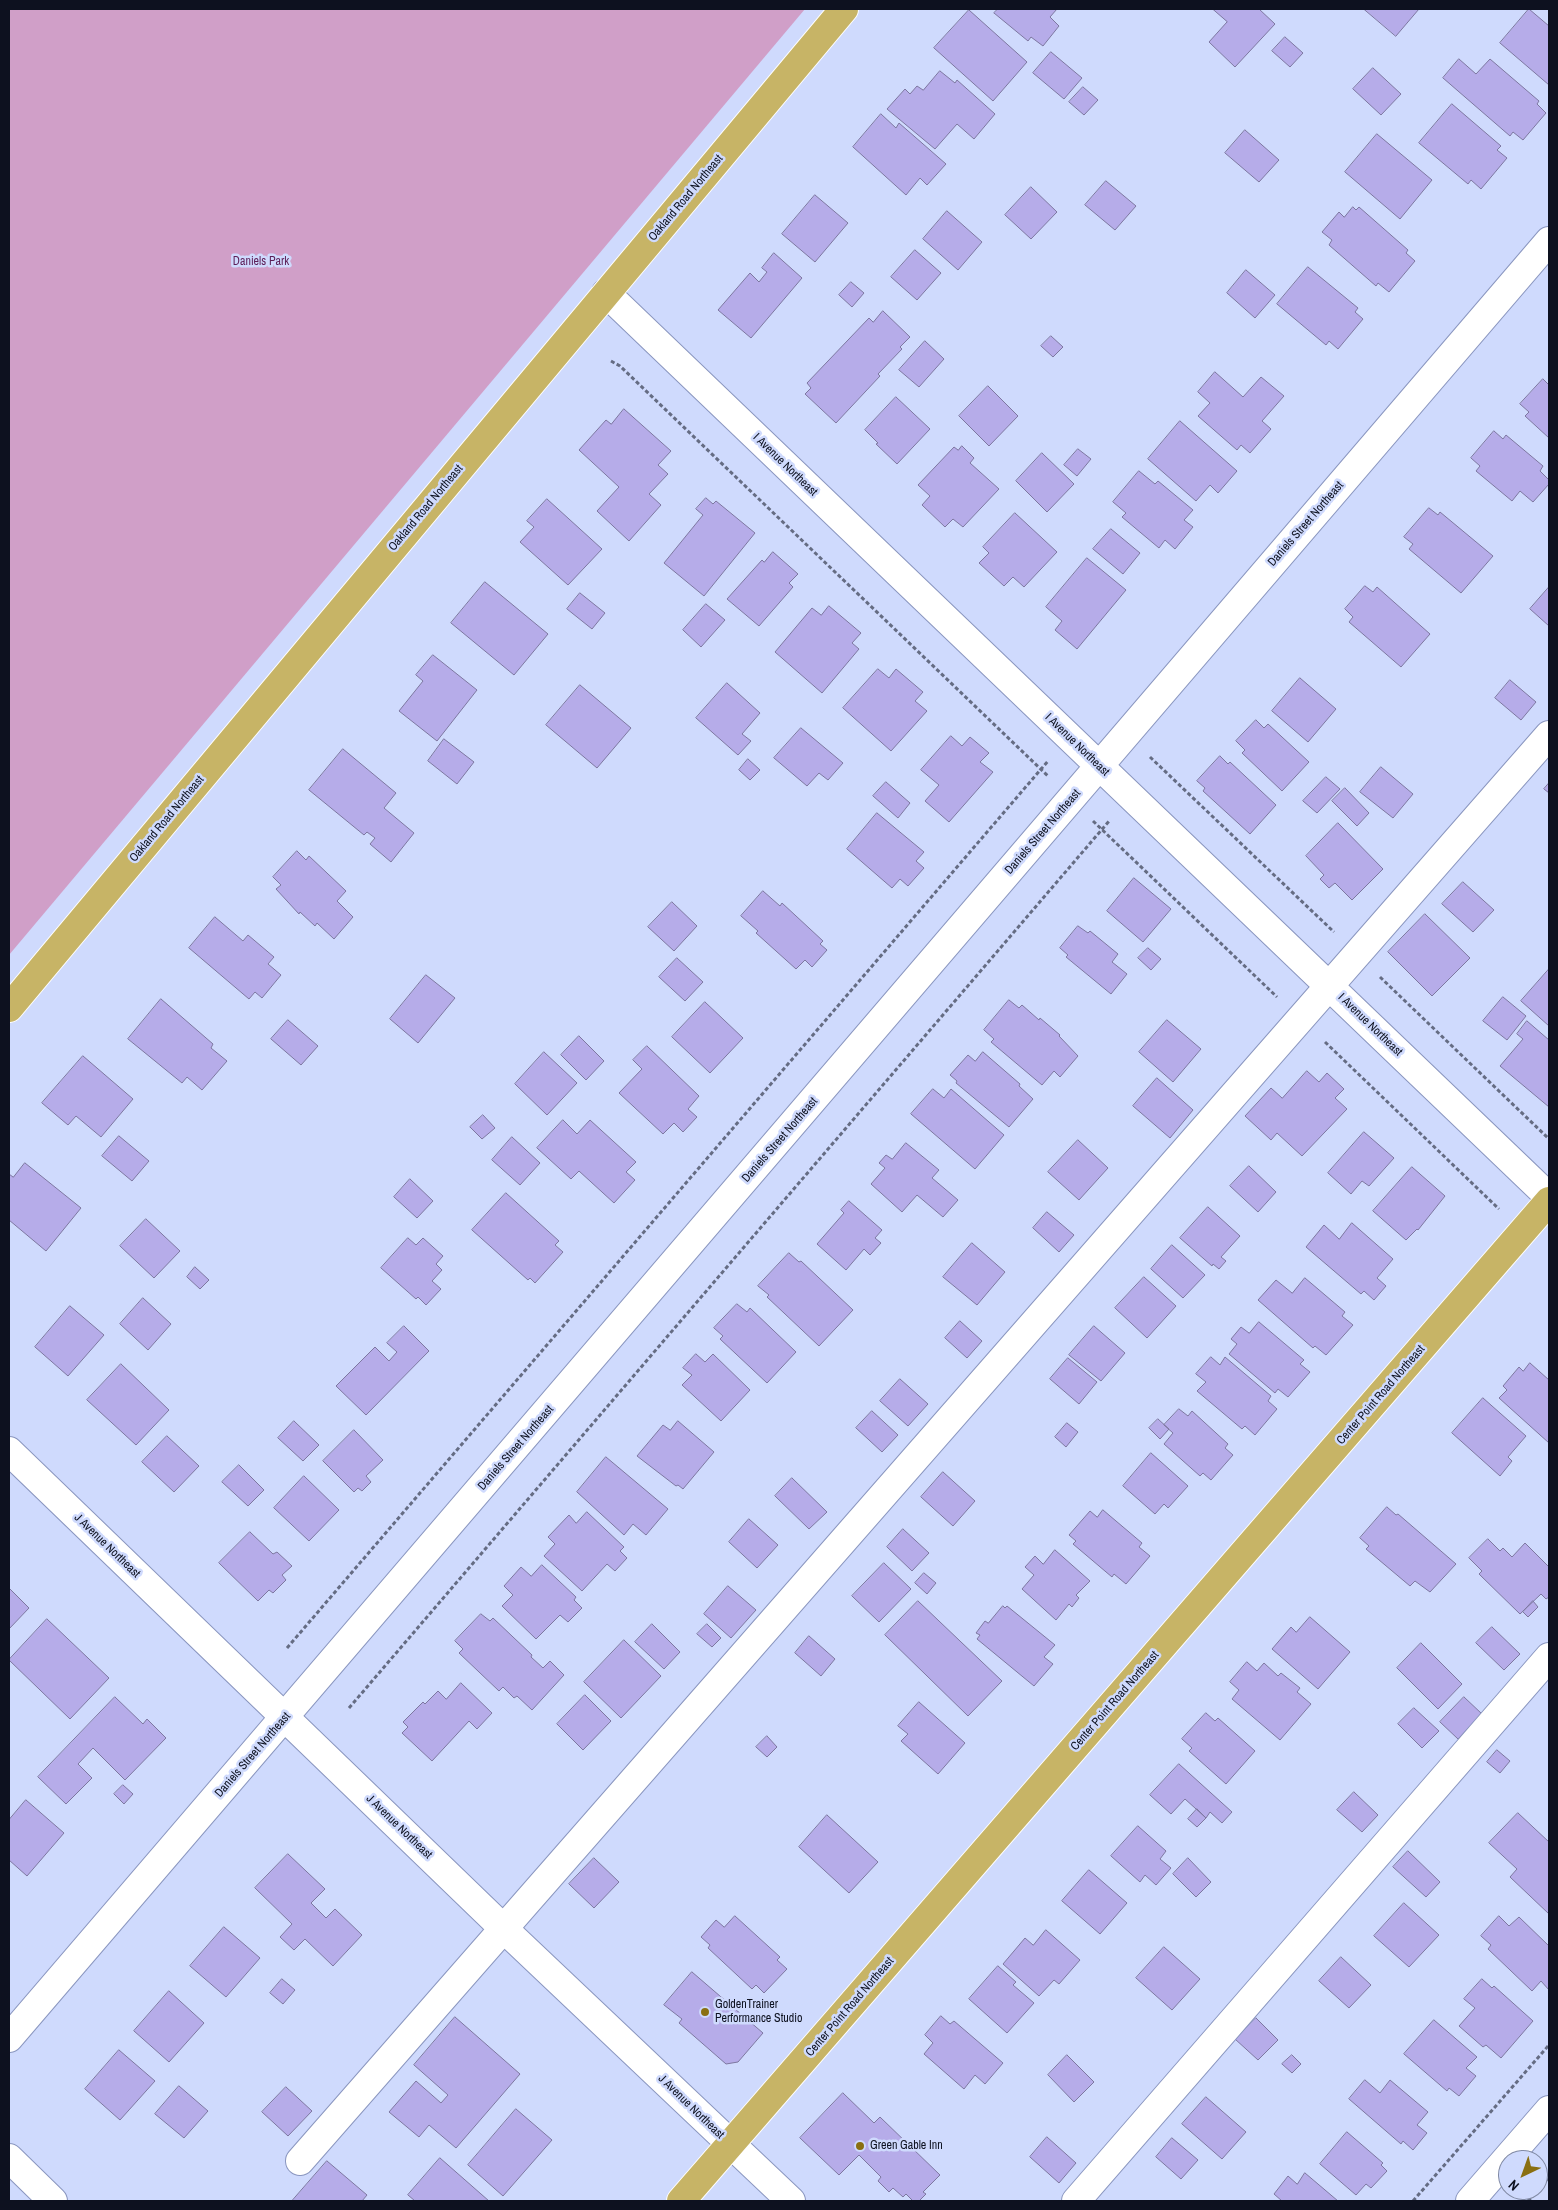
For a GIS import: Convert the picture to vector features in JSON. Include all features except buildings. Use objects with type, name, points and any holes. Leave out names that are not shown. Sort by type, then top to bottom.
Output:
[{"type":"main road","name":"Oakland Road Northeast","points":[[10,1004],[844,9]]},
{"type":"main road","name":"Center Point Road Northeast","points":[[681,2201],[1549,1199]]},
{"type":"street","name":"Daniels Street Northeast","points":[[9,2038],[1549,241]]},
{"type":"street","name":"I Avenue Northeast","points":[[606,293],[1549,1199]]},
{"type":"street","points":[[300,2160],[1549,735]]},
{"type":"street","name":"J Avenue Northeast","points":[[9,1451],[285,1718],[791,2201]]},
{"type":"street","points":[[1076,2201],[1549,1658]]},
{"type":"street","points":[[1470,2201],[1549,2110]]},
{"type":"street","points":[[9,2158],[53,2201]]},
{"type":"path","points":[[611,362],[620,366],[1052,780]]},
{"type":"path","points":[[287,1648],[1040,768]]},
{"type":"path","points":[[349,1708],[1112,817]]},
{"type":"path","points":[[1413,2201],[1549,2045]]},
{"type":"path","points":[[1528,2201],[1549,2177]]},
{"type":"green space","name":"Daniels Park","points":[[9,9],[805,9],[9,955]]},
{"type":"place","name":"GoldenTrainer Performance Studio","points":[[705,2012]]},
{"type":"place","name":"Green Gable Inn","points":[[860,2146]]}]
